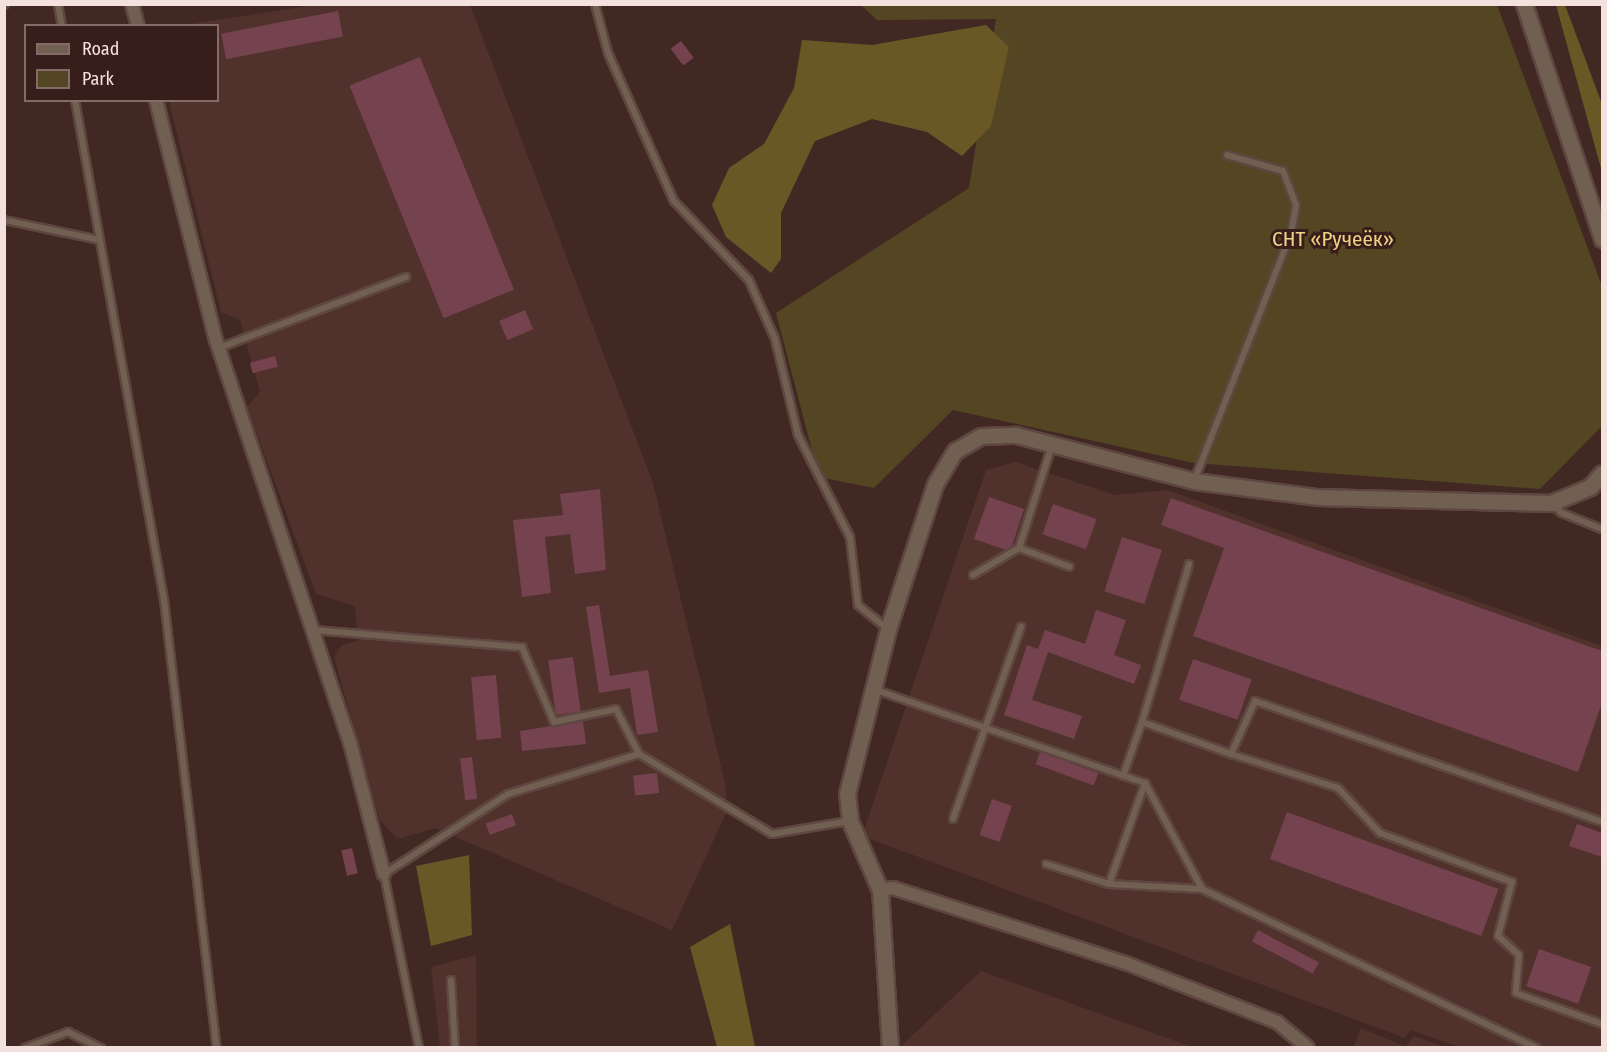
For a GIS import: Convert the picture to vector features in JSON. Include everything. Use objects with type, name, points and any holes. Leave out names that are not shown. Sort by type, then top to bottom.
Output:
[{"type":"street","points":[[132,4],[137,24]]},
{"type":"street","points":[[1524,4],[1602,239]]},
{"type":"street","points":[[157,102],[219,348],[350,742],[384,874]]},
{"type":"street","points":[[890,1047],[880,890],[850,821],[847,794],[876,690],[888,629],[935,484],[955,451],[981,436],[1016,435],[1194,481],[1318,497],[1551,503],[1590,487],[1602,473]]},
{"type":"street","points":[[880,890],[893,888],[1128,964],[1277,1022],[1308,1047]]},
{"type":"lane","points":[[58,4],[62,24]]},
{"type":"lane","points":[[595,4],[608,53],[674,201],[749,280],[775,339],[798,435],[850,537],[858,605],[888,629]]},
{"type":"lane","points":[[75,102],[164,600],[216,1047]]},
{"type":"lane","points":[[1194,481],[1291,234],[1296,205],[1283,171],[1227,154]]},
{"type":"lane","points":[[4,220],[100,240]]},
{"type":"lane","points":[[219,348],[406,277]]},
{"type":"lane","points":[[973,575],[1019,548],[1052,444]]},
{"type":"lane","points":[[1551,503],[1562,513],[1602,529]]},
{"type":"lane","points":[[1019,548],[1070,567]]},
{"type":"lane","points":[[1123,776],[1142,722],[1190,564]]},
{"type":"lane","points":[[953,819],[1021,627]]},
{"type":"lane","points":[[313,630],[522,647],[554,722],[616,709],[639,754],[772,834],[850,821]]},
{"type":"lane","points":[[876,690],[1145,783],[1202,889]]},
{"type":"lane","points":[[1231,754],[1255,701],[1602,822]]},
{"type":"lane","points":[[1142,722],[1231,754],[1338,788],[1380,833],[1512,882],[1498,936],[1519,955],[1516,993],[1602,1024]]},
{"type":"lane","points":[[418,1047],[384,874],[508,794],[639,754]]},
{"type":"lane","points":[[1109,884],[1145,783]]},
{"type":"lane","points":[[1046,864],[1109,884],[1202,889],[1537,1047]]},
{"type":"lane","points":[[451,980],[455,1047]]},
{"type":"lane","points":[[25,1047],[68,1032],[100,1047]]},
{"type":"shaded area","points":[[314,5],[470,5],[653,483],[725,783],[727,811],[672,930],[435,828],[398,839],[380,821],[334,657],[342,645],[358,641],[355,606],[316,594],[247,407],[260,392],[240,320],[221,312],[169,102],[219,102],[219,24],[190,24]]},
{"type":"shaded area","points":[[1556,5],[1565,5],[1602,104],[1602,172]]},
{"type":"shaded area","points":[[986,25],[1009,47],[991,126],[962,156],[927,132],[872,119],[815,141],[781,213],[781,259],[771,273],[726,237],[712,205],[729,168],[764,144],[794,88],[802,40],[872,45]]},
{"type":"shaded area","points":[[1015,462],[1115,495],[1167,490],[1602,646],[1602,1047],[1460,1047],[1410,1030],[1405,1038],[862,836],[986,470]]},
{"type":"shaded area","points":[[469,855],[472,935],[431,946],[416,866]]},
{"type":"shaded area","points":[[730,924],[755,1047],[717,1047],[690,947]]},
{"type":"shaded area","points":[[476,955],[477,1047],[440,1047],[431,967]]},
{"type":"shaded area","points":[[981,971],[1192,1047],[900,1047]]},
{"type":"shaded area","points":[[1361,1028],[1406,1047],[1354,1047]]},
{"type":"shaded area","points":[[1414,1036],[1445,1047],[1406,1047]]},
{"type":"green space","name":"СНТ «Ручеёк»","points":[[861,5],[1497,5],[1602,286],[1602,426],[1540,489],[1194,463],[953,410],[874,488],[819,477],[776,313],[969,188],[996,19],[877,20]]},
{"type":"building","points":[[338,11],[343,37],[226,59],[221,34]]},
{"type":"building","points":[[681,41],[694,58],[683,66],[671,49]]},
{"type":"building","points":[[420,57],[514,290],[444,318],[350,85]]},
{"type":"building","points":[[525,310],[533,329],[507,340],[499,321]]},
{"type":"building","points":[[275,356],[278,367],[253,373],[250,363]]},
{"type":"building","points":[[600,489],[606,570],[575,574],[570,534],[545,537],[551,593],[522,597],[513,520],[563,515],[560,494]]},
{"type":"building","points":[[989,497],[1024,509],[1012,546],[1006,550],[974,539]]},
{"type":"building","points":[[1171,498],[1602,651],[1602,703],[1578,772],[1193,636],[1224,548],[1161,525]]},
{"type":"building","points":[[1053,504],[1096,519],[1086,549],[1043,534]]},
{"type":"building","points":[[1122,537],[1162,550],[1144,604],[1104,591]]},
{"type":"building","points":[[599,605],[610,676],[648,670],[658,732],[637,735],[630,688],[599,693],[586,607]]},
{"type":"building","points":[[1096,610],[1126,620],[1114,655],[1141,665],[1134,684],[1048,652],[1032,700],[1082,716],[1074,739],[1004,715],[1027,645],[1038,649],[1045,630],[1085,644]]},
{"type":"building","points":[[573,657],[581,711],[556,715],[548,660]]},
{"type":"building","points":[[1193,659],[1252,679],[1238,720],[1179,700]]},
{"type":"building","points":[[496,675],[501,738],[477,740],[471,677]]},
{"type":"building","points":[[583,721],[586,744],[522,751],[520,731]]},
{"type":"building","points":[[1040,752],[1098,773],[1094,785],[1036,764]]},
{"type":"building","points":[[472,757],[477,799],[465,800],[460,758]]},
{"type":"building","points":[[657,773],[659,793],[635,795],[633,776]]},
{"type":"building","points":[[992,799],[1012,806],[999,842],[980,835]]},
{"type":"building","points":[[1287,812],[1498,889],[1481,936],[1270,859]]},
{"type":"building","points":[[512,814],[516,825],[490,835],[486,824]]},
{"type":"building","points":[[1577,824],[1602,833],[1602,857],[1569,846]]},
{"type":"building","points":[[352,848],[358,873],[347,876],[341,850]]},
{"type":"building","points":[[1258,930],[1319,962],[1313,974],[1252,941]]},
{"type":"building","points":[[1539,949],[1591,967],[1578,1004],[1526,986]]}]
